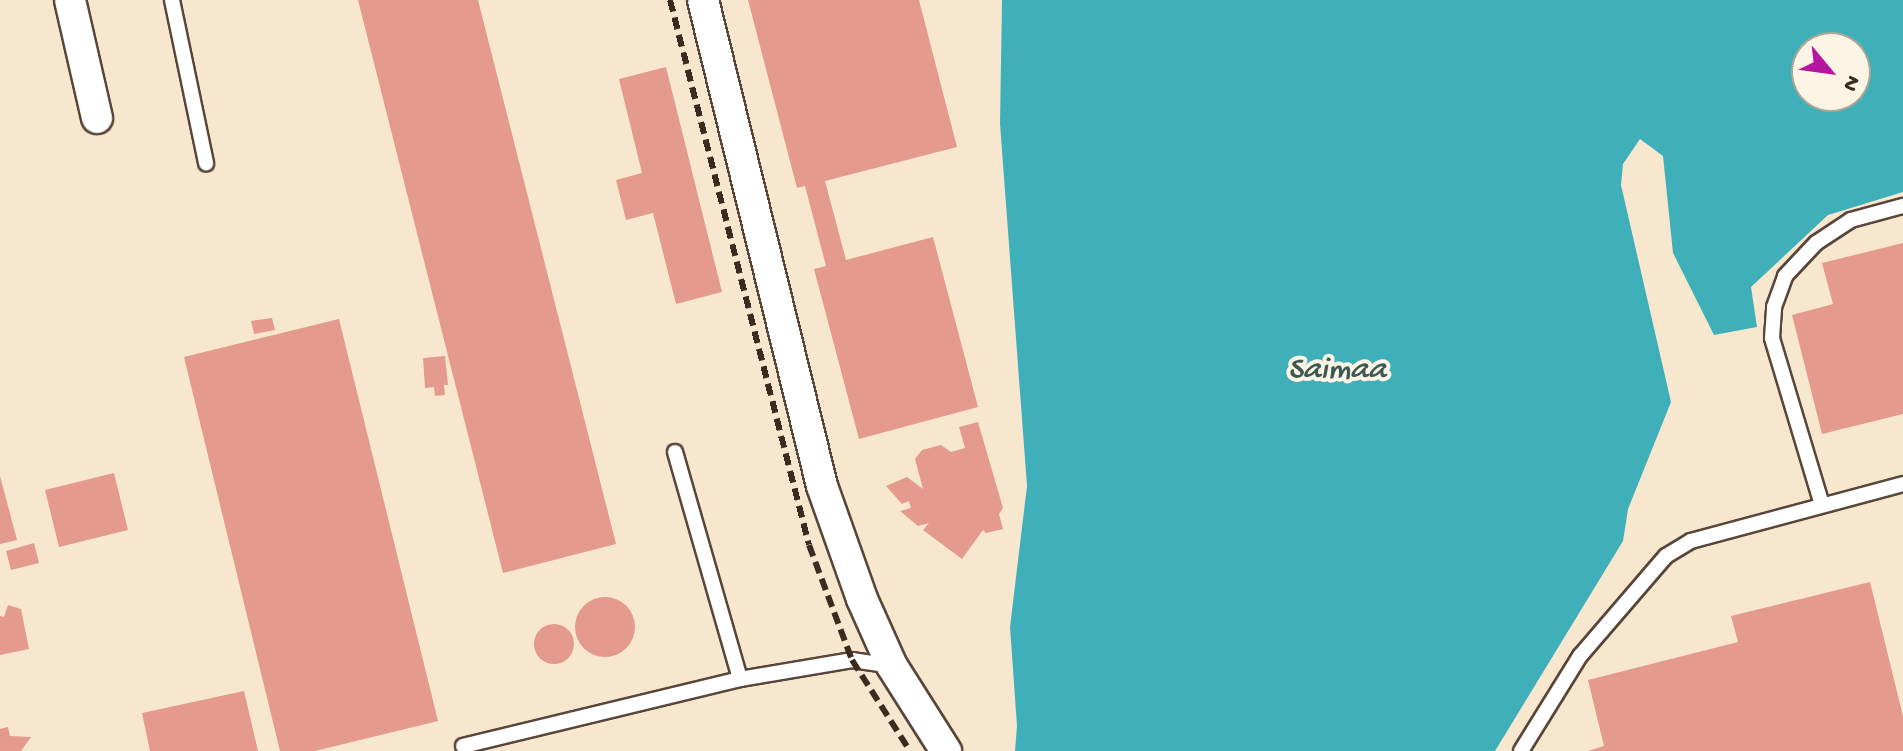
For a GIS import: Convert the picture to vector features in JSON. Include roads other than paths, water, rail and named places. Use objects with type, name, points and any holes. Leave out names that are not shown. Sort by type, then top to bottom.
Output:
[{"type":"street","points":[[70,0],[97,118]]},
{"type":"street","points":[[703,0],[822,486],[862,599],[892,666],[946,751]]},
{"type":"lane","points":[[172,0],[206,163]]},
{"type":"lane","points":[[1822,505],[1772,338],[1774,307],[1785,276],[1816,243],[1851,220],[1903,206]]},
{"type":"lane","points":[[675,452],[740,679]]},
{"type":"lane","points":[[1521,751],[1580,656],[1666,556],[1691,541],[1903,484]]},
{"type":"lane","points":[[463,746],[740,679],[852,660],[892,666]]},
{"type":"water","name":"Saimaa","points":[[1002,0],[1903,0],[1903,192],[1828,215],[1751,287],[1757,327],[1714,335],[1673,253],[1663,156],[1640,139],[1623,164],[1621,185],[1671,402],[1628,509],[1623,541],[1495,751],[1015,751],[1017,726],[1010,627],[1027,486],[1000,124]]},
{"type":"railway","points":[[670,0],[809,545],[852,660],[910,751]]}]
